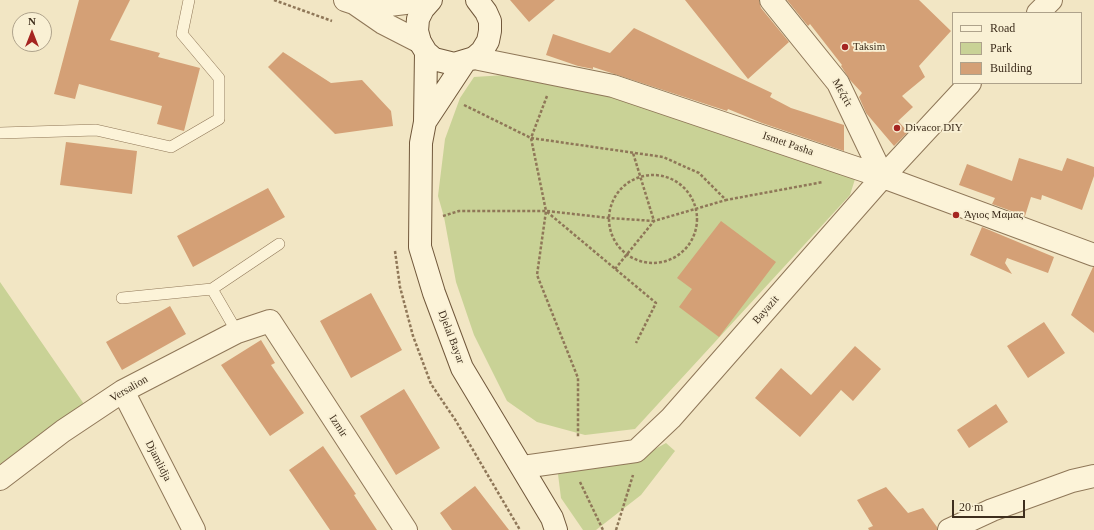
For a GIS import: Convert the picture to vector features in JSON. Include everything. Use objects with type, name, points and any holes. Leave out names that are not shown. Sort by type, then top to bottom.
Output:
[{"type":"street","points":[[349,1],[388,5],[430,0]]},
{"type":"street","name":"Djelal Bayar","points":[[430,0],[418,19],[417,31],[423,47],[425,122],[421,143],[420,247],[434,293],[462,368],[523,467],[552,518],[556,530]]},
{"type":"street","name":"Μεζτίτ","points":[[771,0],[838,83],[883,177]]},
{"type":"street","points":[[1039,12],[1051,0]]},
{"type":"street","name":"Ismet Pasha","points":[[349,1],[423,47],[434,59],[444,63],[454,64],[469,60],[613,86],[883,177],[1094,255]]},
{"type":"street","name":"Djelal Bayar","points":[[425,122],[469,60],[482,51],[488,41],[490,31],[483,4]]},
{"type":"street","name":"Bayazit","points":[[636,451],[671,418],[883,177],[969,84]]},
{"type":"street","name":"Versalion","points":[[0,479],[63,431],[123,391],[237,332],[270,321]]},
{"type":"street","name":"Izmir","points":[[270,321],[406,530]]},
{"type":"street","name":"Djamlidja","points":[[123,391],[194,530]]},
{"type":"street","points":[[523,467],[636,451]]},
{"type":"street","points":[[949,530],[992,510],[1072,481],[1094,476]]},
{"type":"lane","points":[[0,133],[96,130],[171,147],[219,119],[219,78],[182,34],[189,0]]},
{"type":"lane","points":[[122,298],[212,289],[279,244]]},
{"type":"lane","points":[[212,289],[237,332]]},
{"type":"path","points":[[274,0],[333,21]]},
{"type":"path","points":[[549,90],[531,138],[546,211],[537,275],[578,378],[578,439]]},
{"type":"path","points":[[462,104],[531,138],[663,157],[699,173],[726,200]]},
{"type":"path","points":[[633,153],[654,221]]},
{"type":"path","points":[[655,175],[669,177],[681,185],[691,195],[696,209],[697,224],[693,238],[684,251],[671,259],[656,263],[641,261],[627,255],[617,245],[611,232],[609,218],[611,204],[618,192],[628,182],[641,176],[655,175]]},
{"type":"path","points":[[440,217],[459,211],[546,211],[654,221],[726,200],[831,181]]},
{"type":"path","points":[[546,211],[656,303],[636,343]]},
{"type":"path","points":[[615,269],[654,221]]},
{"type":"path","points":[[616,530],[634,470],[636,451]]},
{"type":"path","points":[[580,478],[580,484],[602,529],[598,530]]},
{"type":"green space","points":[[505,75],[615,91],[856,176],[850,195],[635,429],[585,435],[537,422],[507,401],[474,335],[456,282],[444,217],[438,196],[445,139],[460,98],[474,77]]},
{"type":"green space","points":[[0,282],[84,404],[0,464]]},
{"type":"green space","points":[[666,443],[675,451],[641,495],[596,530],[583,530],[561,498],[558,474],[639,458]]},
{"type":"building","points":[[79,0],[130,0],[110,40],[160,53],[158,57],[200,68],[184,131],[157,124],[162,106],[79,84],[75,99],[54,94]]},
{"type":"building","points":[[510,0],[555,0],[529,22]]},
{"type":"building","points":[[685,0],[759,0],[761,8],[789,42],[748,79]]},
{"type":"building","points":[[787,0],[919,0],[951,31],[919,66],[925,77],[902,96],[913,107],[898,121],[908,132],[894,146],[866,113],[859,97],[862,93],[850,80],[841,66],[842,65],[810,24],[808,26]]},
{"type":"building","points":[[634,28],[772,93],[770,97],[791,108],[844,125],[844,151],[762,123],[728,109],[727,111],[593,67],[593,69],[578,66],[546,55],[553,34],[610,53]]},
{"type":"building","points":[[283,52],[331,83],[362,80],[391,111],[393,126],[335,134],[268,67]]},
{"type":"building","points":[[66,142],[137,151],[132,194],[60,185]]},
{"type":"building","points":[[1019,158],[1062,171],[1067,158],[1094,167],[1094,176],[1082,210],[1042,195],[1041,200],[1031,197],[1025,216],[992,204],[995,198],[959,185],[967,164],[1012,181]]},
{"type":"building","points":[[268,188],[285,217],[193,267],[177,236]]},
{"type":"building","points":[[721,221],[776,262],[719,337],[679,307],[692,289],[677,278]]},
{"type":"building","points":[[982,227],[1054,257],[1048,273],[1007,258],[1005,263],[1012,274],[970,255]]},
{"type":"building","points":[[1094,267],[1094,333],[1071,315]]},
{"type":"building","points":[[371,293],[402,350],[351,378],[320,321]]},
{"type":"building","points":[[170,306],[186,334],[122,370],[106,342]]},
{"type":"building","points":[[1044,322],[1065,353],[1028,378],[1007,346]]},
{"type":"building","points":[[261,340],[275,363],[271,365],[304,413],[270,436],[221,365]]},
{"type":"building","points":[[855,346],[881,369],[853,401],[841,390],[800,437],[755,398],[781,368],[811,395]]},
{"type":"building","points":[[404,389],[440,448],[396,475],[360,416]]},
{"type":"building","points":[[996,404],[1008,422],[969,448],[957,430]]},
{"type":"building","points":[[323,446],[356,494],[354,495],[377,530],[330,530],[289,470]]},
{"type":"building","points":[[475,486],[509,530],[452,530],[440,513]]},
{"type":"building","points":[[886,487],[908,513],[923,508],[937,527],[937,530],[869,530],[868,528],[873,526],[857,500]]},
{"type":"place","name":"Taksim","points":[[845,47]]},
{"type":"place","name":"Divacor DIY","points":[[897,128]]},
{"type":"place","name":"Άγιος Μαμας","points":[[956,215]]}]
